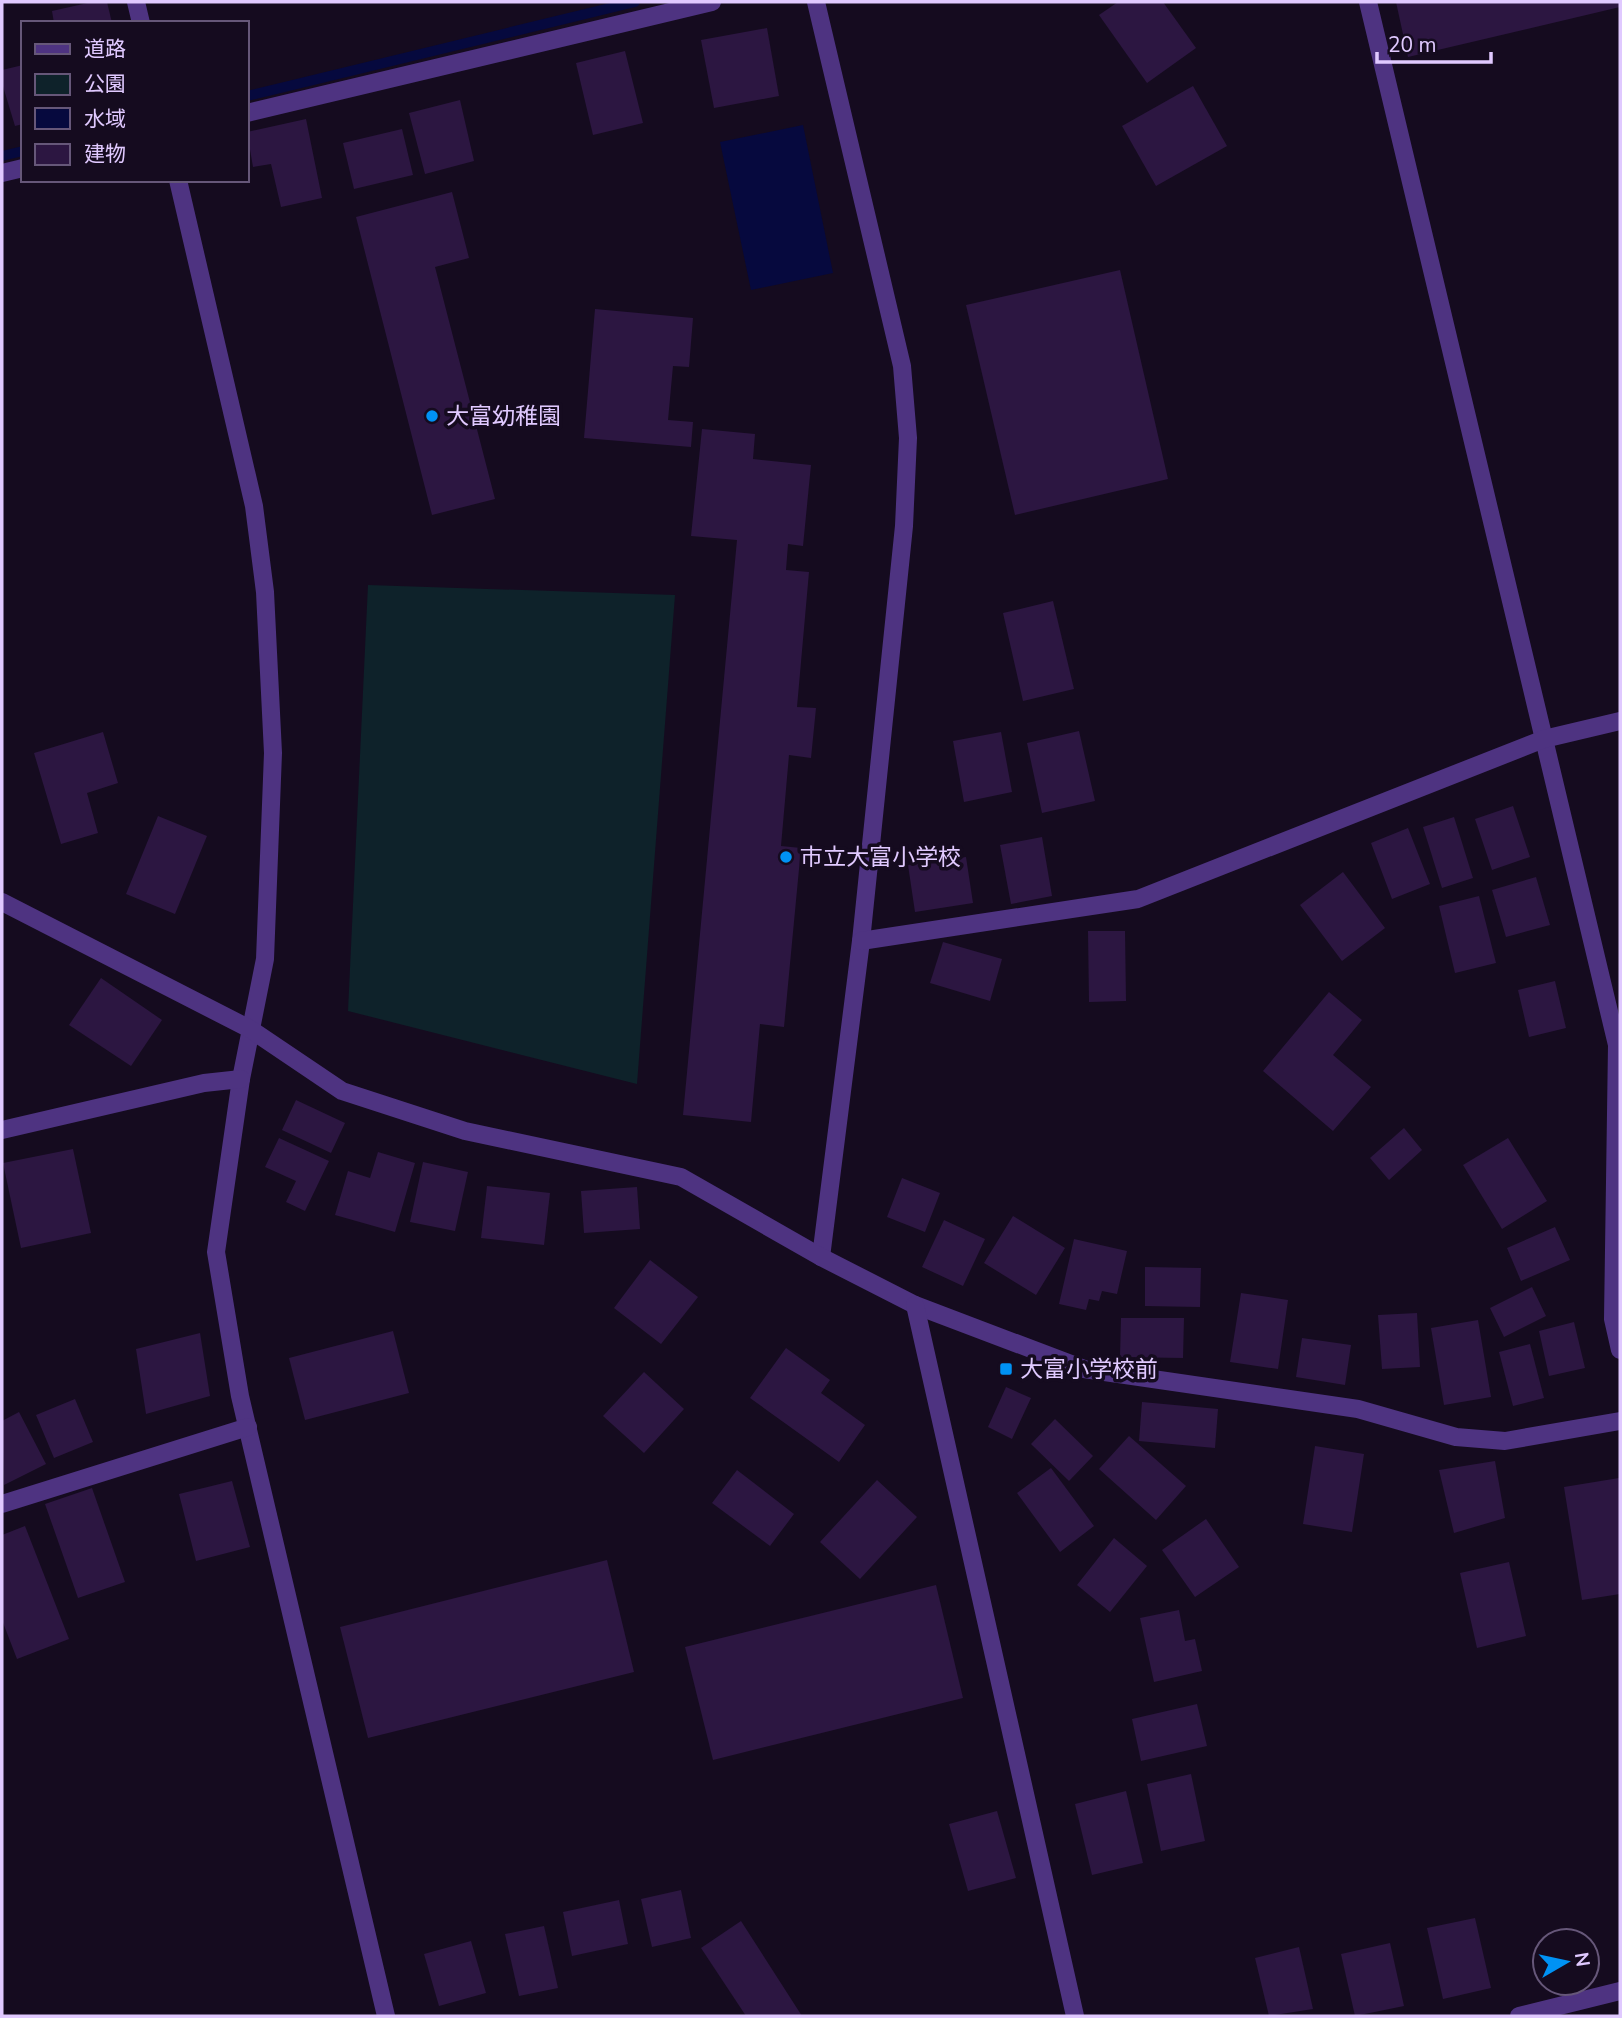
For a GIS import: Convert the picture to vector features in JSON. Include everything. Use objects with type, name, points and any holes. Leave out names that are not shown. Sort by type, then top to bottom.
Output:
[{"type":"street","points":[[136,2],[141,21]]},
{"type":"street","points":[[248,113],[712,2]]},
{"type":"street","points":[[816,2],[902,366],[908,439],[904,526],[862,941],[821,1258]]},
{"type":"street","points":[[1368,2],[1617,1045],[1613,1319],[1620,1349]]},
{"type":"street","points":[[2,173],[21,168]]},
{"type":"street","points":[[178,182],[254,506],[265,592],[272,781],[265,959],[241,1079],[216,1252],[248,1427],[386,2016]]},
{"type":"street","points":[[862,941],[1138,899],[1544,739],[1620,721]]},
{"type":"street","points":[[2,902],[250,1029],[342,1091],[465,1131],[681,1177],[821,1258],[915,1305],[1084,1369],[1358,1409],[1457,1437],[1506,1441],[1620,1421]]},
{"type":"street","points":[[2,1130],[204,1083],[241,1079]]},
{"type":"street","points":[[915,1305],[1075,2016]]},
{"type":"street","points":[[2,1504],[248,1427]]},
{"type":"street","points":[[1519,2016],[1620,1992]]},
{"type":"green space","points":[[368,585],[675,595],[637,1084],[348,1011]]},
{"type":"water","points":[[803,125],[833,273],[751,290],[720,142]]},
{"type":"building","points":[[92,2],[107,2],[112,21],[54,21],[52,11]]},
{"type":"building","points":[[1118,2],[1163,2],[1196,48],[1147,83],[1099,15]]},
{"type":"building","points":[[1396,2],[1620,2],[1620,7],[1408,57]]},
{"type":"building","points":[[767,28],[779,96],[714,108],[701,40]]},
{"type":"building","points":[[625,51],[643,123],[593,135],[576,63]]},
{"type":"building","points":[[21,65],[21,124],[15,126],[2,83],[2,70]]},
{"type":"building","points":[[1193,86],[1227,146],[1156,186],[1122,126]]},
{"type":"building","points":[[460,100],[474,161],[425,174],[409,113]]},
{"type":"building","points":[[306,119],[322,198],[281,207],[271,164],[253,167],[248,132]]},
{"type":"building","points":[[402,129],[413,175],[354,189],[343,143]]},
{"type":"building","points":[[452,192],[469,258],[435,267],[495,499],[432,515],[356,217]]},
{"type":"building","points":[[1120,270],[1168,479],[1015,515],[966,305]]},
{"type":"building","points":[[595,309],[693,318],[689,367],[673,366],[668,420],[693,422],[691,447],[584,438]]},
{"type":"building","points":[[702,429],[755,434],[753,459],[811,465],[803,546],[788,544],[786,570],[809,572],[797,707],[816,708],[811,758],[789,755],[781,846],[801,848],[784,1027],[760,1024],[751,1122],[683,1115],[737,540],[691,536]]},
{"type":"building","points":[[1053,601],[1074,689],[1023,701],[1003,613]]},
{"type":"building","points":[[1079,731],[1095,801],[1042,813],[1027,743]]},
{"type":"building","points":[[103,732],[118,783],[87,793],[98,833],[61,844],[34,753]]},
{"type":"building","points":[[1001,732],[1012,792],[964,802],[953,741]]},
{"type":"building","points":[[1513,806],[1530,857],[1492,870],[1475,819]]},
{"type":"building","points":[[158,816],[207,836],[175,914],[126,894]]},
{"type":"building","points":[[1454,817],[1473,878],[1442,888],[1423,827]]},
{"type":"building","points":[[1408,828],[1430,884],[1392,899],[1371,843]]},
{"type":"building","points":[[1042,837],[1052,896],[1011,904],[1000,845]]},
{"type":"building","points":[[966,857],[973,903],[915,912],[908,865]]},
{"type":"building","points":[[1343,872],[1385,928],[1342,961],[1300,905]]},
{"type":"building","points":[[1536,877],[1550,925],[1506,937],[1492,890]]},
{"type":"building","points":[[1479,896],[1496,963],[1455,973],[1439,906]]},
{"type":"building","points":[[1088,931],[1125,931],[1126,1001],[1089,1002]]},
{"type":"building","points":[[943,942],[1002,959],[990,1001],[930,983]]},
{"type":"building","points":[[101,978],[162,1020],[131,1066],[69,1025]]},
{"type":"building","points":[[1555,981],[1566,1028],[1529,1037],[1518,990]]},
{"type":"building","points":[[1329,992],[1362,1020],[1333,1055],[1371,1087],[1333,1131],[1263,1071]]},
{"type":"building","points":[[296,1100],[345,1123],[331,1153],[282,1130]]},
{"type":"building","points":[[1404,1128],[1422,1150],[1389,1180],[1370,1158]]},
{"type":"building","points":[[279,1138],[329,1161],[305,1211],[286,1202],[296,1181],[265,1167]]},
{"type":"building","points":[[1508,1138],[1547,1201],[1502,1229],[1463,1165]]},
{"type":"building","points":[[73,1149],[91,1233],[21,1248],[3,1163]]},
{"type":"building","points":[[378,1152],[415,1163],[395,1232],[335,1215],[348,1171],[370,1178]]},
{"type":"building","points":[[423,1162],[468,1172],[455,1231],[410,1222]]},
{"type":"building","points":[[902,1178],[940,1193],[925,1232],[887,1217]]},
{"type":"building","points":[[487,1186],[550,1193],[544,1245],[481,1238]]},
{"type":"building","points":[[637,1187],[640,1229],[584,1233],[581,1191]]},
{"type":"building","points":[[1013,1216],[1065,1248],[1036,1295],[984,1263]]},
{"type":"building","points":[[944,1220],[985,1239],[963,1286],[922,1267]]},
{"type":"building","points":[[1555,1227],[1570,1260],[1521,1281],[1507,1248]]},
{"type":"building","points":[[1074,1239],[1127,1251],[1117,1294],[1102,1291],[1099,1301],[1089,1299],[1086,1310],[1059,1304]]},
{"type":"building","points":[[650,1260],[698,1297],[661,1344],[614,1308]]},
{"type":"building","points":[[1145,1267],[1201,1268],[1200,1307],[1145,1306]]},
{"type":"building","points":[[1532,1287],[1546,1316],[1504,1337],[1490,1308]]},
{"type":"building","points":[[1241,1293],[1288,1300],[1278,1369],[1230,1362]]},
{"type":"building","points":[[1417,1313],[1420,1367],[1382,1369],[1378,1315]]},
{"type":"building","points":[[1121,1318],[1184,1318],[1183,1358],[1120,1357]]},
{"type":"building","points":[[1478,1320],[1491,1397],[1444,1405],[1431,1328]]},
{"type":"building","points":[[1574,1322],[1585,1368],[1549,1376],[1539,1331]]},
{"type":"building","points":[[393,1331],[409,1393],[305,1420],[289,1358]]},
{"type":"building","points":[[200,1333],[210,1396],[146,1414],[136,1349]]},
{"type":"building","points":[[1302,1338],[1351,1345],[1345,1385],[1296,1377]]},
{"type":"building","points":[[1530,1344],[1544,1398],[1513,1406],[1499,1352]]},
{"type":"building","points":[[786,1348],[830,1380],[821,1393],[865,1425],[839,1462],[750,1398]]},
{"type":"building","points":[[644,1372],[684,1409],[644,1453],[603,1416]]},
{"type":"building","points":[[1006,1387],[1031,1398],[1012,1439],[988,1427]]},
{"type":"building","points":[[75,1399],[93,1442],[54,1458],[36,1415]]},
{"type":"building","points":[[1142,1402],[1218,1409],[1215,1448],[1139,1441]]},
{"type":"building","points":[[19,1412],[46,1464],[4,1485],[2,1421]]},
{"type":"building","points":[[1055,1419],[1093,1456],[1069,1481],[1031,1444]]},
{"type":"building","points":[[1129,1436],[1186,1486],[1156,1520],[1099,1469]]},
{"type":"building","points":[[1315,1446],[1364,1454],[1352,1532],[1303,1524]]},
{"type":"building","points":[[1495,1461],[1505,1518],[1454,1533],[1439,1470]]},
{"type":"building","points":[[1051,1468],[1094,1526],[1060,1552],[1017,1493]]},
{"type":"building","points":[[737,1470],[794,1514],[770,1546],[712,1503]]},
{"type":"building","points":[[1619,1478],[1620,1594],[1582,1600],[1564,1487]]},
{"type":"building","points":[[877,1480],[917,1517],[860,1579],[820,1542]]},
{"type":"building","points":[[232,1481],[250,1547],[196,1561],[179,1494]]},
{"type":"building","points":[[92,1488],[125,1582],[78,1598],[45,1504]]},
{"type":"building","points":[[1206,1519],[1239,1567],[1195,1597],[1162,1550]]},
{"type":"building","points":[[25,1526],[69,1639],[17,1659],[2,1620],[2,1535]]},
{"type":"building","points":[[1114,1538],[1147,1566],[1110,1612],[1077,1585]]},
{"type":"building","points":[[607,1560],[634,1672],[368,1738],[340,1627]]},
{"type":"building","points":[[1509,1562],[1526,1636],[1477,1648],[1460,1573]]},
{"type":"building","points":[[936,1585],[963,1698],[713,1760],[685,1647]]},
{"type":"building","points":[[1179,1610],[1185,1641],[1195,1639],[1202,1671],[1154,1682],[1140,1618]]},
{"type":"building","points":[[1197,1704],[1207,1746],[1141,1761],[1132,1719]]},
{"type":"building","points":[[1191,1774],[1205,1841],[1161,1851],[1147,1784]]},
{"type":"building","points":[[1126,1791],[1143,1863],[1092,1875],[1075,1804]]},
{"type":"building","points":[[997,1811],[1016,1878],[968,1891],[949,1824]]},
{"type":"building","points":[[681,1890],[691,1938],[652,1947],[641,1899]]},
{"type":"building","points":[[619,1900],[628,1944],[572,1956],[563,1912]]},
{"type":"building","points":[[1475,1918],[1491,1988],[1443,1999],[1427,1928]]},
{"type":"building","points":[[741,1921],[802,2016],[746,2016],[701,1948]]},
{"type":"building","points":[[544,1926],[558,1988],[519,1996],[505,1934]]},
{"type":"building","points":[[471,1941],[486,1993],[439,2006],[424,1954]]},
{"type":"building","points":[[1390,1943],[1404,2006],[1355,2016],[1341,1954]]},
{"type":"building","points":[[1299,1947],[1313,2009],[1269,2016],[1255,1958]]},
{"type":"waterway","points":[[248,96],[635,2]]},
{"type":"waterway","points":[[2,156],[21,151]]},
{"type":"place","name":"大富幼稚園","points":[[432,416]]},
{"type":"place","name":"市立大富小学校","points":[[786,857]]},
{"type":"place","name":"大富小学校前","points":[[1006,1369]]}]
